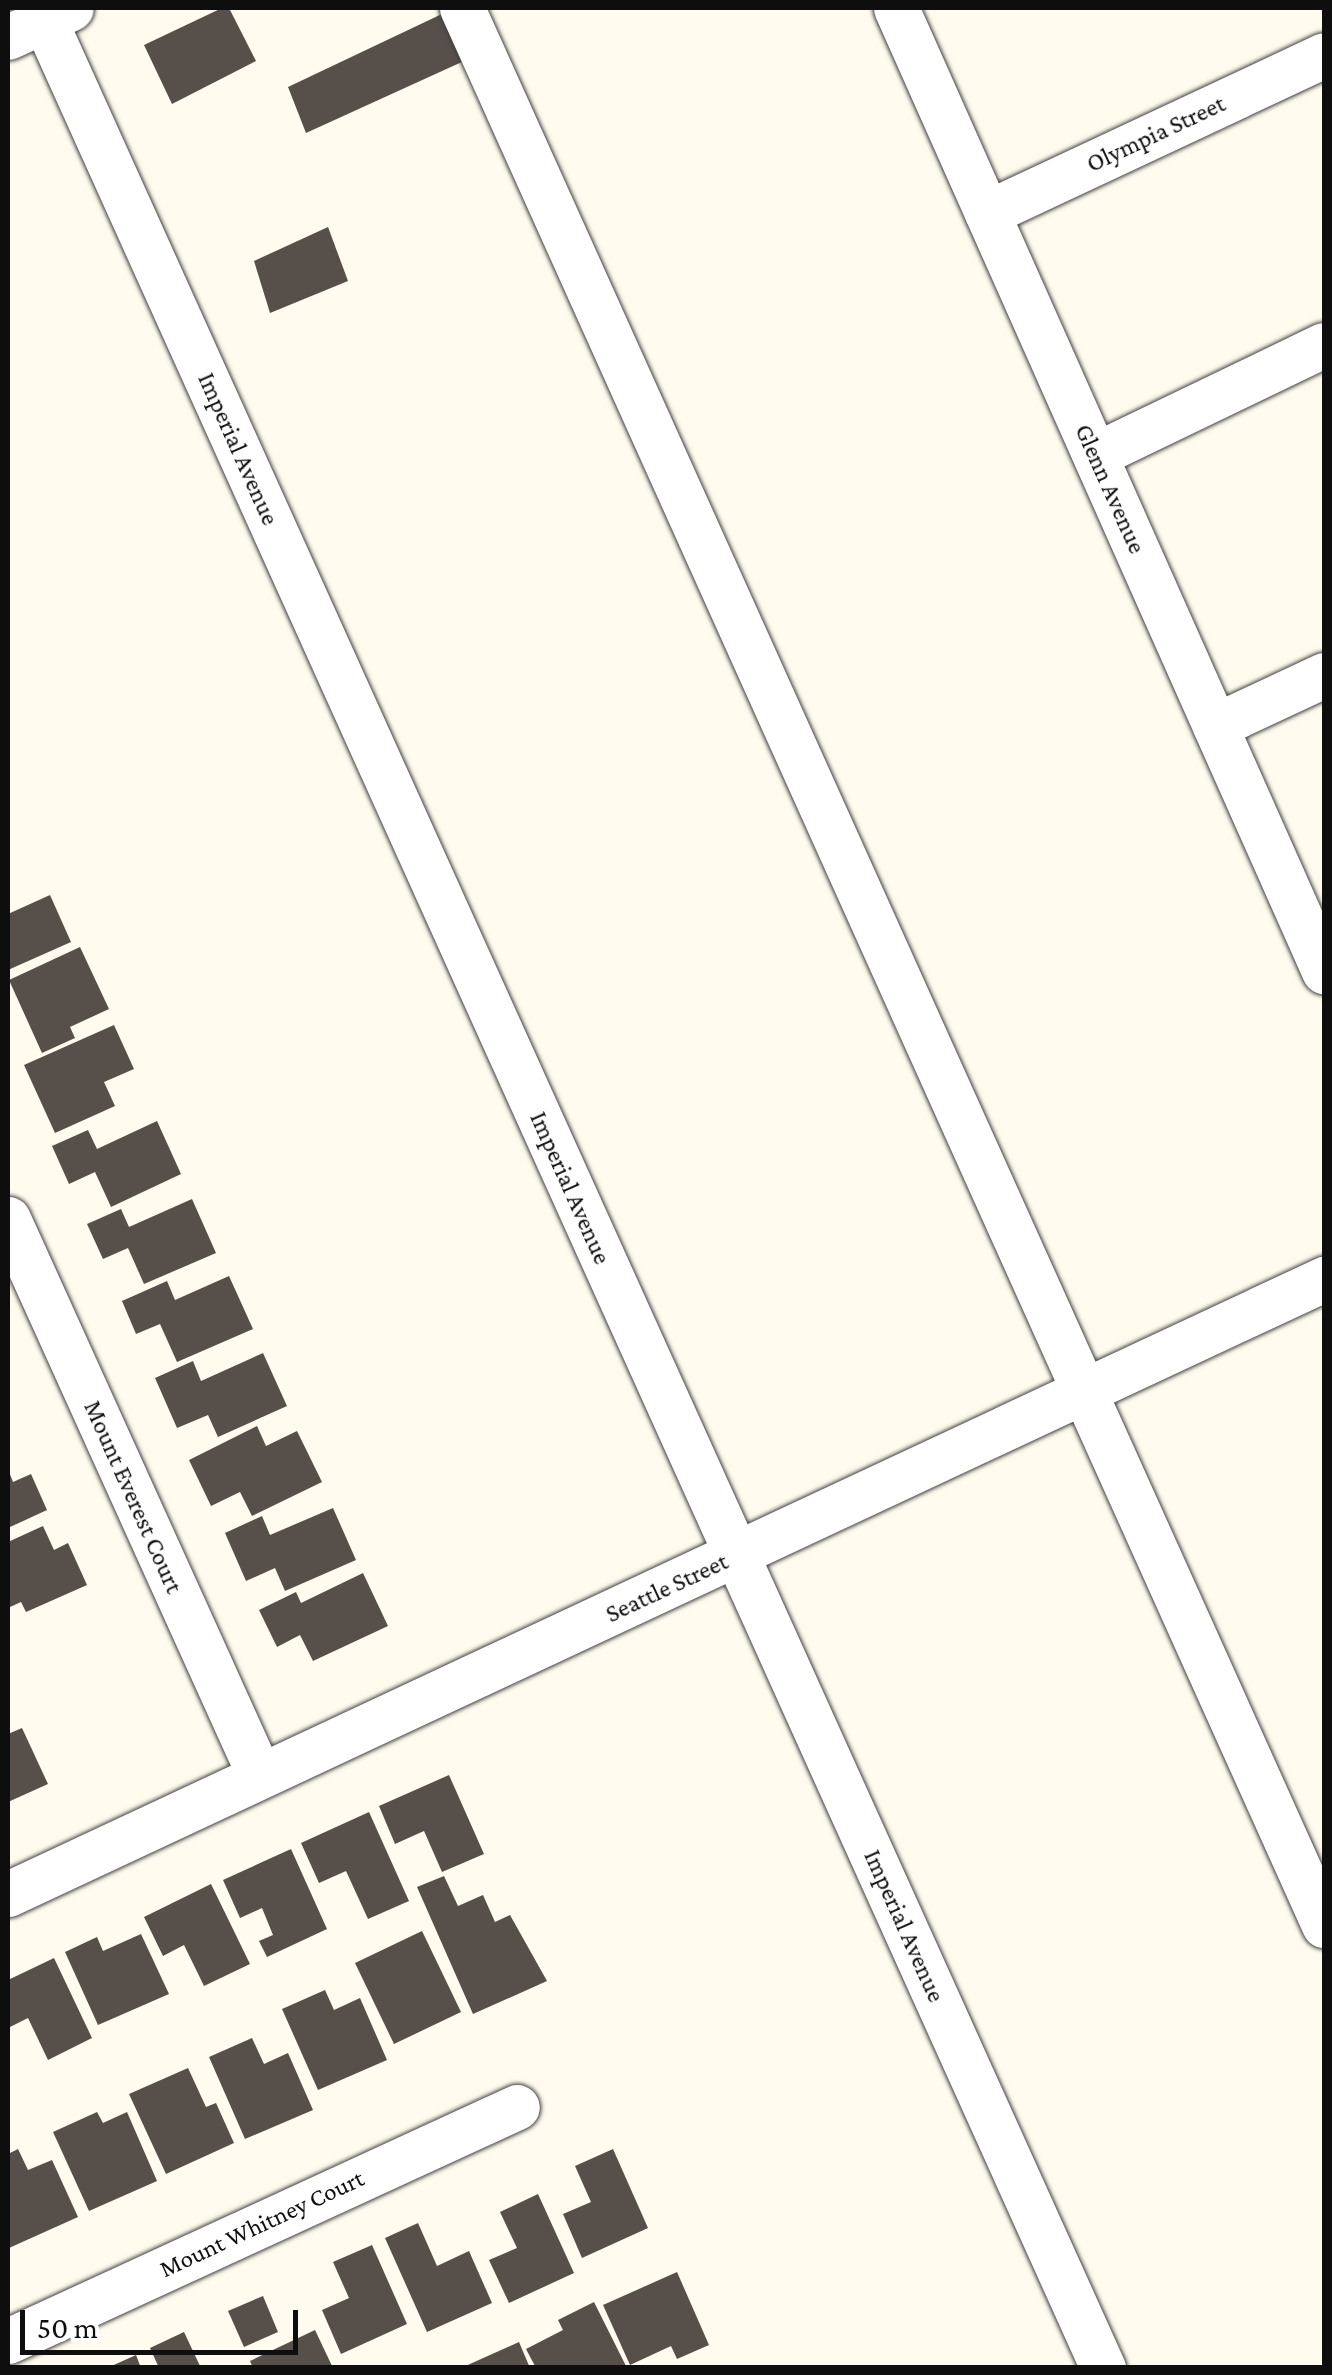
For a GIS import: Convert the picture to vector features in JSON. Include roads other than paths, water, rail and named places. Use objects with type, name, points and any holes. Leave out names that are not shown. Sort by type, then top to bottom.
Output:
[{"type":"street","points":[[462,8],[1324,1925]]},
{"type":"street","name":"Glenn Avenue","points":[[896,8],[1324,971]]},
{"type":"street","name":"Imperial Avenue","points":[[41,18],[1103,2368]]},
{"type":"street","name":"Olympia Street","points":[[988,213],[1324,55]]},
{"type":"street","points":[[1094,454],[1324,345]]},
{"type":"street","points":[[1215,726],[1324,675]]},
{"type":"street","name":"Mount Everest Court","points":[[8,1219],[259,1774]]},
{"type":"street","name":"Seattle Street","points":[[8,1894],[1324,1279]]},
{"type":"street","name":"Mount Whitney Court","points":[[8,2341],[517,2107]]}]
